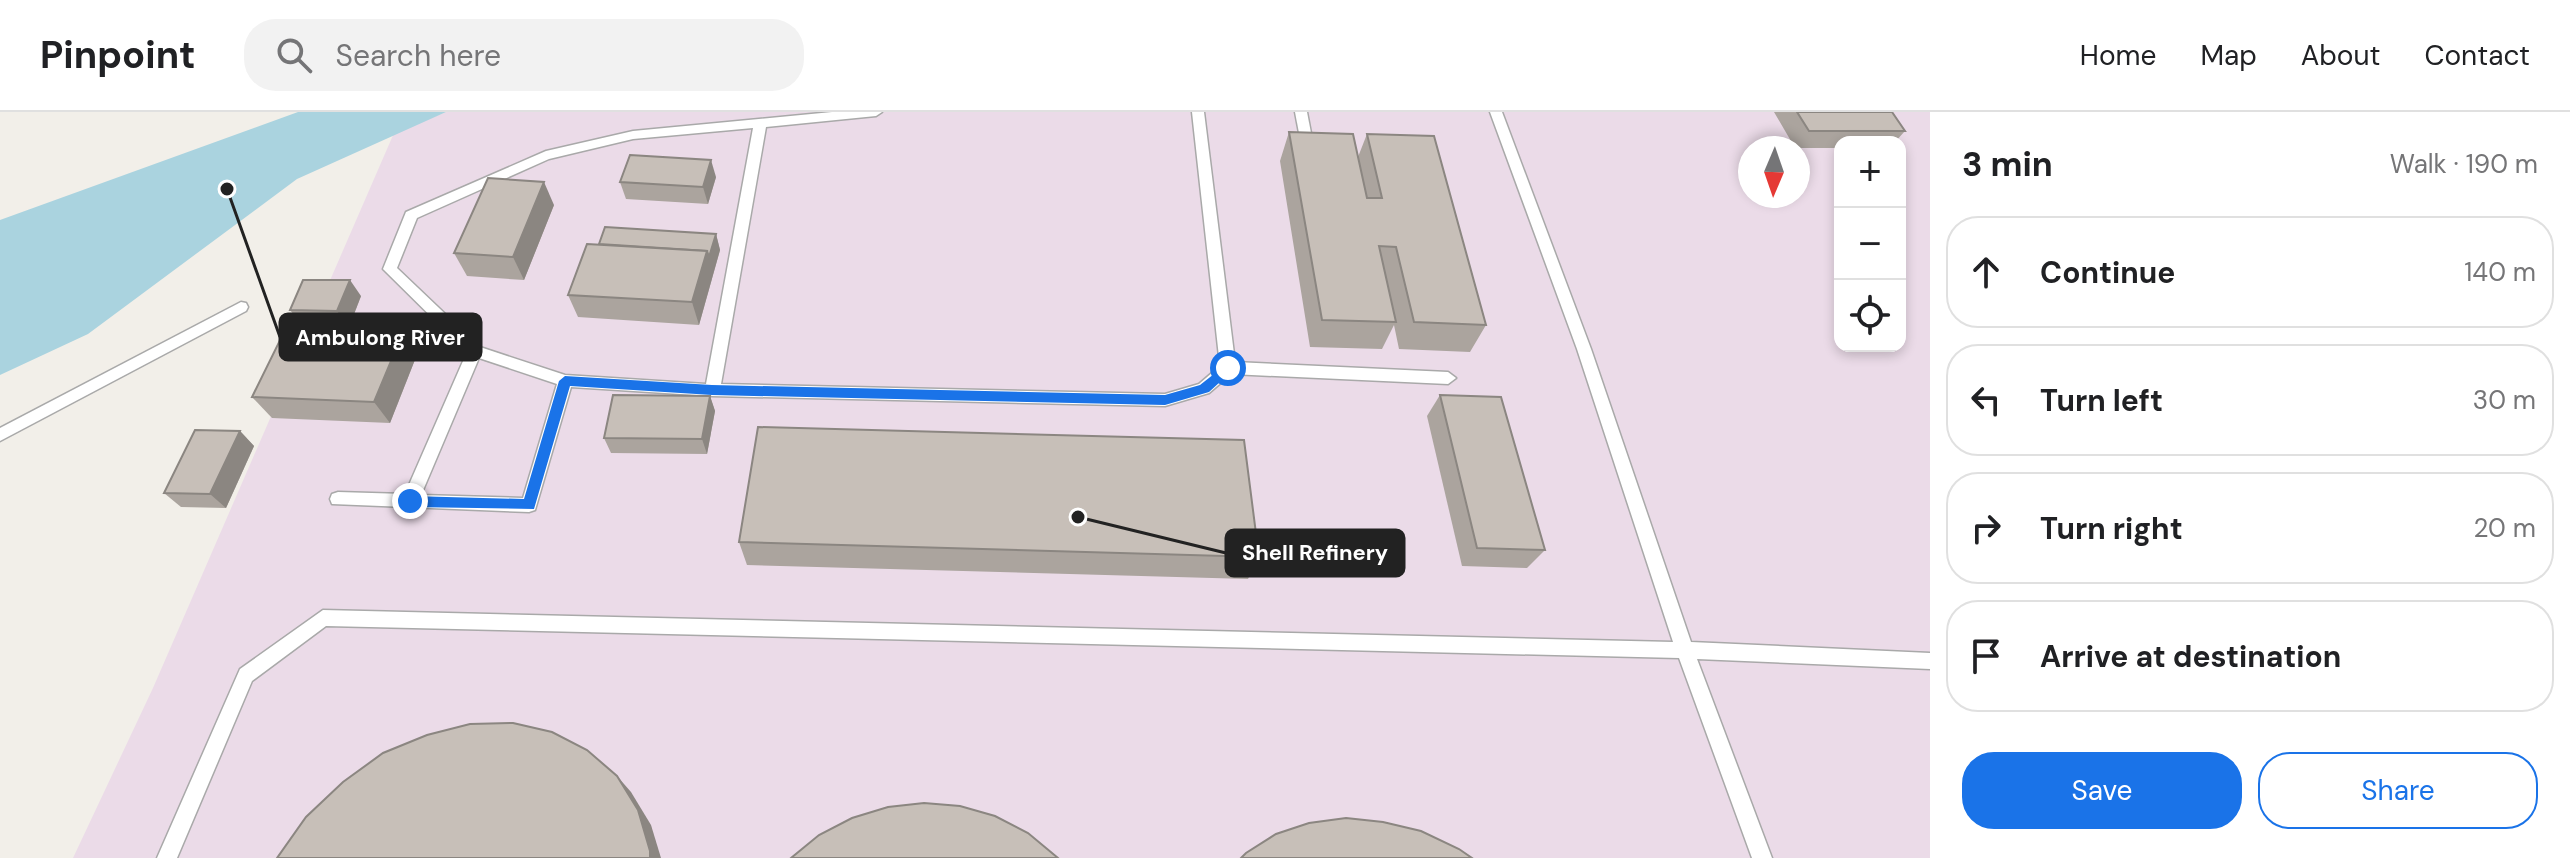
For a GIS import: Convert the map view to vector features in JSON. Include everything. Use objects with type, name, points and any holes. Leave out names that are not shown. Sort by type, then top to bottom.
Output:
[{"type":"lane","points":[[876,112],[633,135],[546,155],[411,215],[390,269],[475,351],[565,381],[712,390],[1165,400],[1204,389],[1228,368],[1448,378]]},
{"type":"lane","points":[[1198,112],[1228,368]]},
{"type":"lane","points":[[1301,112],[1310,158]]},
{"type":"lane","points":[[1496,112],[1584,349],[1685,650],[1762,858]]},
{"type":"lane","points":[[712,390],[760,123]]},
{"type":"lane","points":[[0,435],[241,307]]},
{"type":"lane","points":[[410,501],[475,351]]},
{"type":"lane","points":[[338,499],[529,505],[565,381]]},
{"type":"lane","points":[[167,858],[246,675],[323,618],[1685,650],[1930,661]]},
{"type":"shaded area","points":[[446,112],[1930,112],[1930,858],[73,858],[153,688],[394,133]]},
{"type":"water","points":[[298,112],[446,112],[297,179],[88,334],[0,375],[0,220]]},
{"type":"building","points":[[1797,112],[1892,112],[1905,131],[1809,131]]},
{"type":"building","points":[[1289,132],[1353,134],[1367,198],[1382,198],[1367,134],[1434,136],[1486,325],[1414,322],[1396,247],[1379,246],[1396,322],[1322,320]]},
{"type":"building","points":[[630,155],[711,160],[703,187],[620,182]]},
{"type":"building","points":[[488,178],[544,182],[513,257],[454,253]]},
{"type":"building","points":[[605,227],[716,234],[709,257],[707,251],[599,244]]},
{"type":"building","points":[[587,244],[707,251],[692,302],[568,295]]},
{"type":"building","points":[[303,280],[350,280],[337,311],[290,310]]},
{"type":"building","points":[[287,326],[404,330],[374,402],[252,397]]},
{"type":"building","points":[[613,395],[710,396],[702,439],[604,438]]},
{"type":"building","points":[[1440,395],[1501,397],[1545,550],[1477,548]]},
{"type":"building","points":[[758,427],[1244,440],[1259,557],[739,542]]},
{"type":"building","points":[[195,430],[240,431],[210,494],[164,493]]},
{"type":"building","points":[[513,723],[552,732],[587,750],[617,776],[638,810],[650,858],[277,858],[306,817],[343,782],[383,753],[427,735],[470,724]]},
{"type":"building","points":[[924,803],[960,806],[995,816],[1028,833],[1058,858],[791,858],[819,835],[852,818],[888,807]]},
{"type":"building","points":[[1346,818],[1421,831],[1472,858],[1241,858],[1276,834],[1309,823]]},
{"type":"place","name":"Ambulong River","points":[[227,189]]},
{"type":"place","name":"Shell Refinery","points":[[1078,517]]},
{"type":"route","points":[[410,501],[529,505],[565,381],[712,390],[1165,400],[1204,389],[1228,368]]}]
